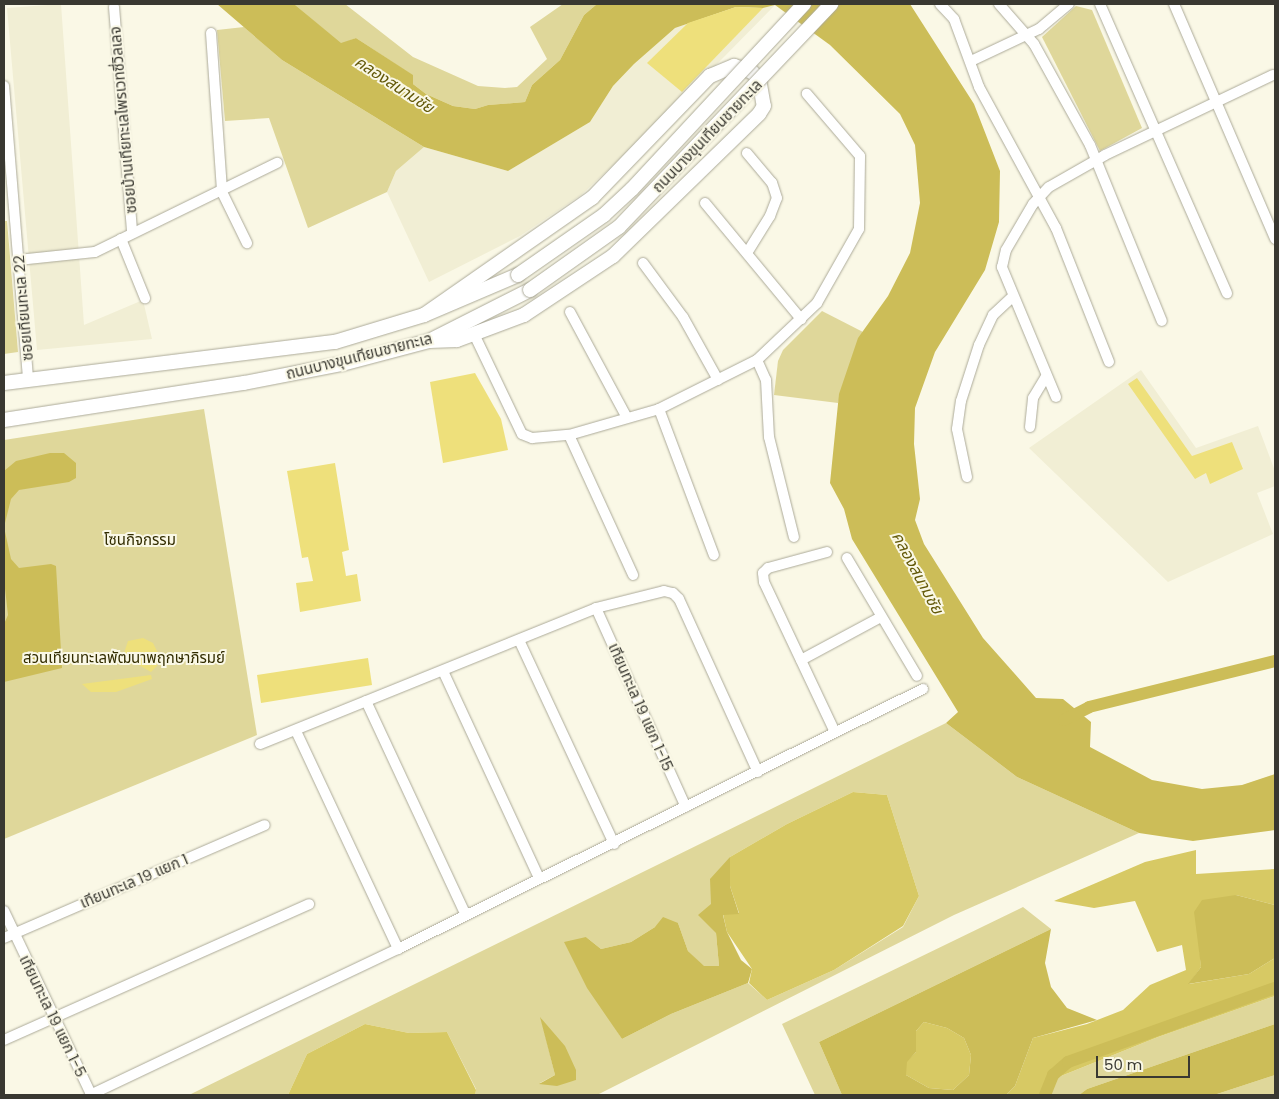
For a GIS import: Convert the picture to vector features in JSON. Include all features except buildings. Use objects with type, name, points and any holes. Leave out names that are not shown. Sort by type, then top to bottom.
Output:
[{"type":"main road","name":"ถนนบางขุนเทียนชายทะเล","points":[[4,383],[335,342],[424,315],[518,275],[604,215],[632,189],[804,4]]},
{"type":"main road","name":"ถนนบางขุนเทียนชายทะเล","points":[[4,420],[244,383],[428,342],[530,290],[618,227],[831,4]]},
{"type":"main road","points":[[424,315],[466,284],[549,231],[592,198],[710,76],[734,66],[752,72],[759,79],[764,106],[759,114],[613,256],[524,315],[457,340],[428,342]]},
{"type":"street","points":[[940,4],[954,20],[971,61],[979,87],[1056,228],[1109,362]]},
{"type":"street","points":[[999,4],[1026,35],[1053,74],[1096,160],[1162,321]]},
{"type":"street","points":[[971,61],[1026,35],[1069,4]]},
{"type":"street","points":[[1100,4],[1227,293]]},
{"type":"street","points":[[1174,4],[1275,239]]},
{"type":"street","name":"ซอยบ้านเทียทะเลไพรเวทซี่วิลเลจ","points":[[114,7],[132,233]]},
{"type":"street","points":[[212,33],[222,192],[247,244]]},
{"type":"street","points":[[1056,397],[1012,297],[1002,267],[1006,250],[1039,197],[1049,187],[1096,160],[1156,133],[1273,75]]},
{"type":"street","name":"ซอยเทียนทะเล 22","points":[[4,86],[28,379]]},
{"type":"street","points":[[474,334],[522,434],[532,438],[569,435],[659,408],[757,360],[817,303],[857,237],[861,173],[856,148],[807,94]]},
{"type":"street","points":[[747,153],[772,182],[777,198],[770,216],[747,253]]},
{"type":"street","name":"ซอยบ้านเทียทะเลไพรเวทซี่วิลเลจ","points":[[18,260],[81,256],[222,192],[277,163]]},
{"type":"street","points":[[705,202],[801,319]]},
{"type":"street","points":[[121,239],[145,298]]},
{"type":"street","points":[[644,263],[683,316],[718,380]]},
{"type":"street","points":[[966,476],[957,429],[961,401],[979,345],[993,315],[1012,297]]},
{"type":"street","points":[[570,312],[627,418]]},
{"type":"street","points":[[757,360],[766,380],[769,436],[794,537]]},
{"type":"street","points":[[1030,427],[1033,398],[1046,376]]},
{"type":"street","points":[[659,408],[714,555]]},
{"type":"street","points":[[569,435],[633,575]]},
{"type":"street","points":[[827,552],[768,568],[763,573],[764,582],[835,732]]},
{"type":"street","points":[[847,558],[879,618],[917,676]]},
{"type":"street","points":[[260,744],[596,608],[664,591],[673,593],[758,772]]},
{"type":"street","name":"เทียนทะเล 19 แยก 1-15","points":[[596,608],[686,807]]},
{"type":"street","points":[[801,660],[879,618]]},
{"type":"street","points":[[519,640],[614,844]]},
{"type":"street","points":[[443,671],[539,878]]},
{"type":"street","points":[[90,1095],[398,949],[539,878],[614,844],[923,689]]},
{"type":"street","points":[[366,701],[466,915]]},
{"type":"street","points":[[296,731],[398,949]]},
{"type":"street","name":"เทียนทะเล 19 แยก 1","points":[[4,938],[13,932],[265,825]]},
{"type":"street","points":[[4,1040],[309,904]]},
{"type":"street","name":"เทียนทะเล 19 แยก 1-5","points":[[4,911],[90,1095]]},
{"type":"shaded area","points":[[61,4],[84,325],[143,300],[152,339],[37,350],[7,8]]},
{"type":"shaded area","points":[[775,5],[664,118],[581,195],[520,236],[429,282],[387,192],[396,171],[424,147],[508,171],[590,122],[613,86],[634,64],[675,28],[736,7],[763,8]]},
{"type":"shaded area","points":[[1141,370],[1196,448],[1258,426],[1275,471],[1275,486],[1257,493],[1273,534],[1168,582],[1029,448]]},
{"type":"shaded area","points":[[853,792],[887,795],[919,896],[903,926],[834,970],[767,1000],[749,983],[752,969],[727,932],[723,914],[739,913],[730,886],[730,857],[787,824]]},
{"type":"shaded area","points":[[1196,850],[1196,874],[1275,869],[1275,905],[1236,895],[1199,942],[1201,967],[1189,984],[1249,974],[1275,958],[1275,996],[1158,1037],[1051,1080],[1043,1095],[1006,1095],[1015,1086],[1033,1038],[1087,1024],[1123,1010],[1150,985],[1186,970],[1182,945],[1157,952],[1135,901],[1094,908],[1054,901],[1145,862]]},
{"type":"shaded area","points":[[924,1022],[947,1028],[964,1038],[971,1055],[969,1075],[953,1090],[929,1088],[906,1075],[906,1062],[916,1052],[916,1031]]},
{"type":"shaded area","points":[[365,1024],[409,1033],[447,1032],[476,1090],[475,1095],[288,1095],[307,1054]]},
{"type":"green space","points":[[294,4],[345,4],[413,57],[478,86],[505,88],[517,87],[547,59],[530,27],[563,4],[597,4],[584,15],[560,60],[532,85],[525,102],[488,105],[475,109],[453,106],[426,94],[413,84],[412,75],[356,38],[341,44]]},
{"type":"green space","points":[[1076,6],[1092,10],[1142,128],[1100,151],[1042,37]]},
{"type":"green space","points":[[244,27],[282,60],[424,147],[396,171],[387,192],[308,228],[269,118],[225,121],[217,30]]},
{"type":"green space","points":[[4,221],[7,221],[18,352],[4,354]]},
{"type":"green space","points":[[822,311],[863,332],[838,403],[774,395],[778,361],[783,350]]},
{"type":"green space","name":"สวนเทียนทะเลพัฒนาพฤกษาภิรมย์","points":[[204,409],[257,735],[4,839],[4,440]]},
{"type":"green space","points":[[946,723],[1017,777],[1139,833],[954,915],[597,1095],[475,1095],[476,1089],[447,1032],[409,1033],[365,1024],[307,1054],[288,1095],[189,1095]],"holes":[[[853,792],[887,795],[919,896],[903,927],[834,970],[767,1000],[748,983],[671,1014],[622,1039],[607,1015],[586,937],[601,949],[631,942],[655,927],[678,923],[688,951],[704,967],[719,966],[716,933],[730,857],[787,824]],[[541,1018],[576,1080],[540,1083],[555,1075]]]},
{"type":"green space","points":[[1023,907],[1051,929],[819,1042],[842,1095],[815,1095],[782,1024]]},
{"type":"green space","points":[[1275,996],[1275,1024],[1087,1089],[1079,1095],[1043,1095],[1051,1080],[1158,1037]]},
{"type":"green space","points":[[1275,1075],[1275,1095],[1214,1095]]},
{"type":"water","name":"คลองสนามชัย","points":[[217,4],[294,4],[341,43],[356,38],[413,75],[413,84],[426,94],[453,106],[475,109],[488,105],[525,102],[532,85],[560,60],[584,15],[597,4],[910,4],[974,104],[1000,171],[999,222],[985,270],[935,352],[915,408],[914,444],[920,499],[915,520],[924,544],[983,638],[1036,698],[1063,699],[1091,722],[1090,747],[1152,780],[1202,789],[1242,785],[1275,774],[1275,830],[1193,841],[1139,833],[1017,777],[946,723],[958,712],[852,539],[844,509],[830,483],[839,394],[858,338],[888,296],[910,253],[920,203],[915,145],[900,114],[830,45],[775,5],[763,8],[736,7],[675,28],[634,64],[613,86],[590,122],[508,171],[424,147],[282,60]]},
{"type":"water","points":[[50,453],[64,453],[76,463],[76,478],[69,482],[19,490],[11,499],[4,527],[4,471],[16,461]]},
{"type":"water","points":[[4,527],[11,559],[19,568],[51,564],[56,566],[62,668],[4,682],[4,624],[8,615],[4,580]]},
{"type":"water","points":[[730,857],[730,886],[739,914],[723,915],[727,932],[741,960],[752,969],[748,983],[671,1014],[622,1039],[587,988],[564,942],[586,937],[601,949],[631,942],[655,927],[663,917],[678,923],[688,951],[704,966],[719,966],[716,933],[698,915],[711,904],[710,879]]},
{"type":"water","points":[[1236,895],[1275,905],[1275,958],[1249,974],[1188,984],[1201,967],[1194,912],[1202,900]]},
{"type":"water","points":[[1051,929],[1045,963],[1051,987],[1067,1008],[1097,1020],[1033,1038],[1015,1086],[1006,1095],[842,1095],[819,1042]],"holes":[[[924,1022],[947,1028],[964,1038],[971,1055],[969,1075],[953,1090],[929,1088],[906,1075],[907,1062],[916,1052],[916,1031]]]},
{"type":"water","points":[[540,1017],[565,1046],[576,1070],[576,1080],[557,1086],[539,1084],[555,1075]]},
{"type":"water","points":[[1275,1024],[1275,1075],[1214,1095],[1079,1095],[1087,1089]]},
{"type":"waterway","points":[[1064,720],[1089,707],[1275,661]]},
{"type":"waterway","points":[[1045,1095],[1053,1075],[1068,1062],[1275,988]]},
{"type":"park label","name":"โซนกิจกรรม","points":[[140,540]]}]
